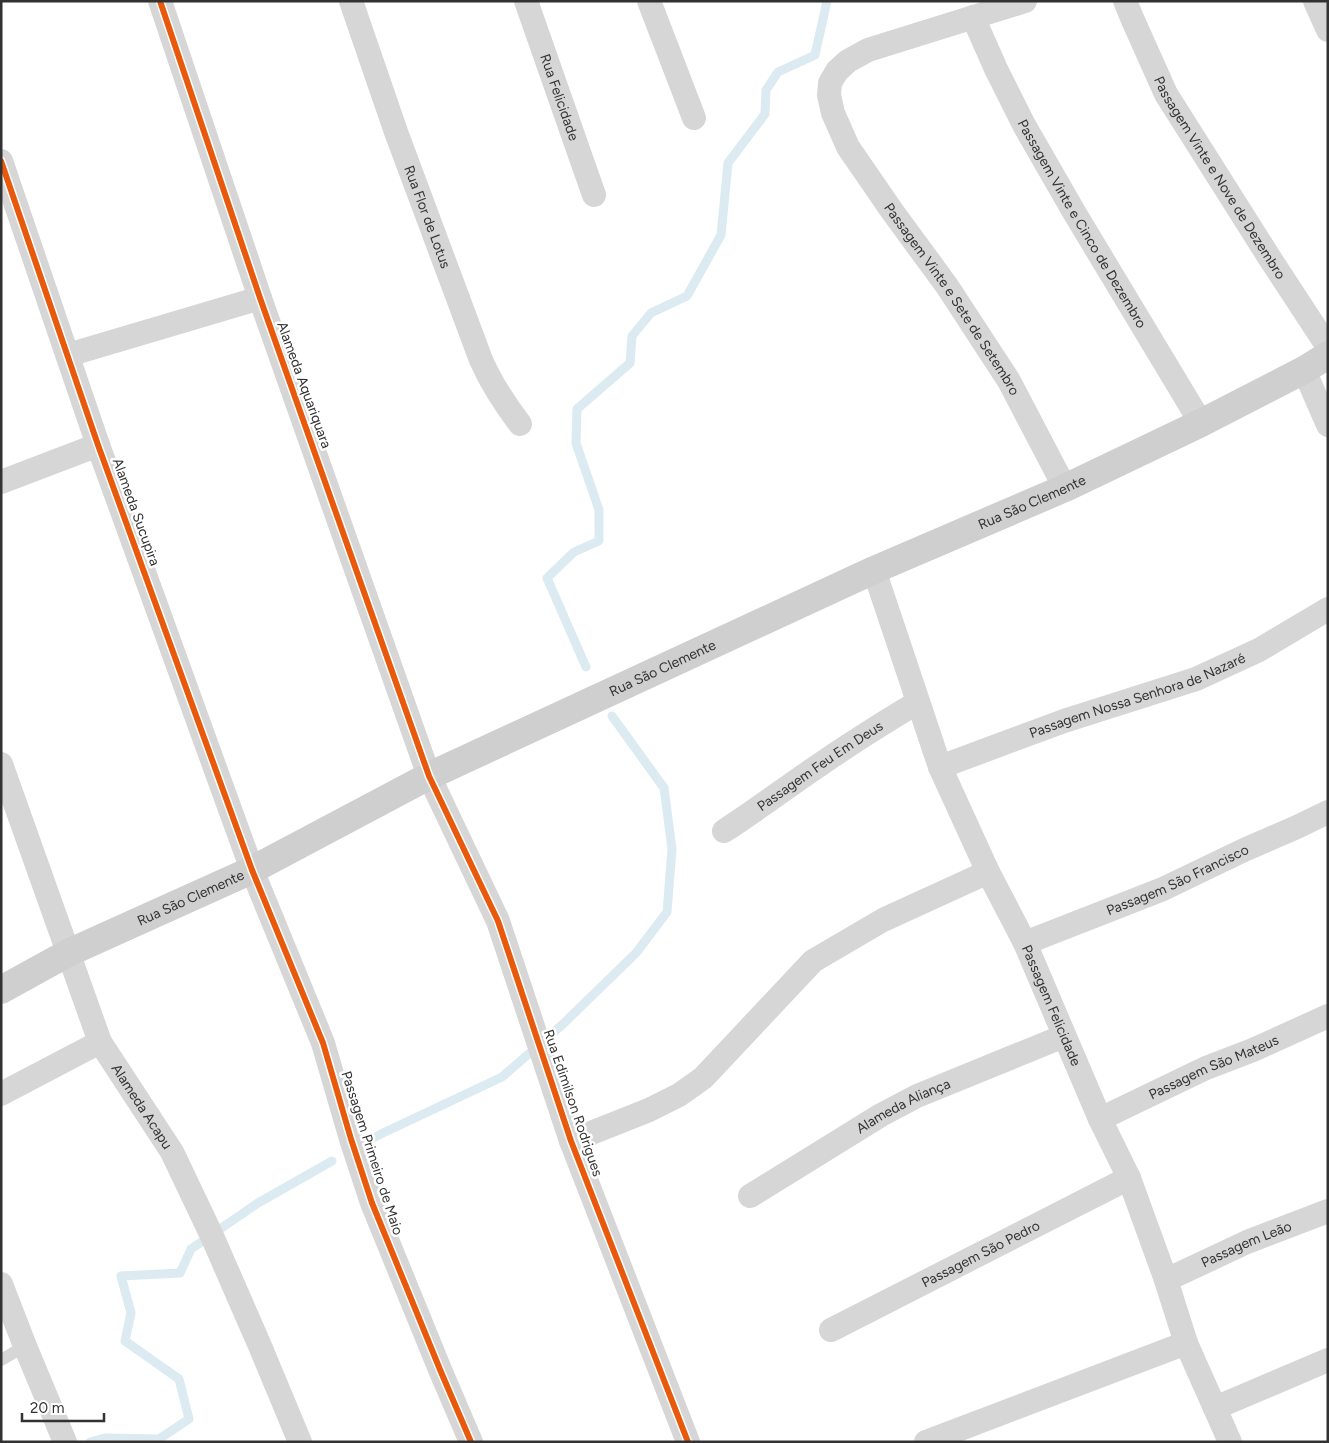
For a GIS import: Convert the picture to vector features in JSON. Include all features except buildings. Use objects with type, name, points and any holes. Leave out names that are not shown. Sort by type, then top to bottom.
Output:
[{"type":"main road","name":"Rua São Clemente","points":[[1,990],[68,954],[252,870],[429,776],[874,570],[1065,488],[1201,423],[1304,370],[1328,355]]},
{"type":"street","name":"Alameda Aquariquara","points":[[160,1],[260,298],[429,776]]},
{"type":"street","name":"Rua Flor de Lotus","points":[[351,1],[399,141],[481,360],[492,384],[520,424]]},
{"type":"street","name":"Rua Felicidade","points":[[526,1],[594,195]]},
{"type":"street","points":[[649,1],[694,118]]},
{"type":"street","name":"Passagem Vinte e Sete de Setembro","points":[[1025,1],[868,50],[848,61],[837,71],[830,83],[829,95],[833,113],[848,147],[892,212],[947,286],[1009,381],[1065,488]]},
{"type":"street","name":"Passagem Vinte e Nove de Dezembro","points":[[1125,1],[1166,94],[1328,347]]},
{"type":"street","points":[[1315,1],[1328,30]]},
{"type":"street","name":"Passagem Vinte e Cinco de Dezembro","points":[[973,17],[996,69],[1029,133],[1074,212],[1201,423]]},
{"type":"street","name":"Alameda Sucupira","points":[[1,161],[98,445],[252,870]]},
{"type":"street","points":[[68,355],[260,298]]},
{"type":"street","points":[[1304,370],[1328,425]]},
{"type":"street","points":[[1,482],[98,445]]},
{"type":"street","name":"Passagem Felicidade","points":[[874,570],[940,767],[988,872],[1025,944],[1100,1119],[1129,1178],[1166,1280],[1186,1343],[1230,1442]]},
{"type":"street","name":"Passagem Nossa Senhora de Nazaré","points":[[940,767],[1064,722],[1196,679],[1259,650],[1328,609]]},
{"type":"street","name":"Passagem Feu Em Deus","points":[[724,831],[814,768],[918,702]]},
{"type":"street","name":"Alameda Acapu","points":[[1,764],[100,1042],[172,1152],[212,1236],[300,1442]]},
{"type":"street","name":"Rua Edimilson Rodrigues","points":[[429,776],[498,921],[571,1141],[688,1442]]},
{"type":"street","name":"Passagem São Francisco","points":[[1025,944],[1163,890],[1244,850],[1328,812]]},
{"type":"street","name":"Passagem Primeiro de Maio","points":[[252,870],[323,1043],[372,1203],[471,1442]]},
{"type":"street","points":[[571,1141],[650,1110],[679,1095],[703,1078],[813,961],[883,920],[988,872]]},
{"type":"street","name":"Passagem São Mateus","points":[[1100,1119],[1206,1068],[1253,1050],[1328,1016]]},
{"type":"street","name":"Alameda Aliança","points":[[750,1196],[881,1115],[918,1096],[1064,1036]]},
{"type":"street","points":[[1,1094],[100,1042]]},
{"type":"street","name":"Passagem São Pedro","points":[[831,1330],[1129,1178]]},
{"type":"street","name":"Passagem Leão","points":[[1166,1280],[1247,1242],[1328,1211]]},
{"type":"street","points":[[1,1284],[65,1442]]},
{"type":"street","points":[[926,1442],[1186,1343]]},
{"type":"street","points":[[1215,1408],[1328,1360]]},
{"type":"lane","points":[[1,1360],[25,1346]]},
{"type":"waterway","points":[[586,667],[547,578],[574,552],[599,541],[599,510],[576,443],[577,409],[630,363],[632,336],[651,313],[687,296],[721,235],[728,163],[765,114],[766,90],[778,72],[815,55],[827,1]]},
{"type":"waterway","points":[[371,1139],[502,1077],[562,1025],[636,953],[667,912],[672,849],[664,788],[612,716]]},
{"type":"waterway","points":[[90,1442],[105,1438],[159,1439],[189,1419],[179,1379],[125,1341],[131,1313],[121,1276],[180,1273],[191,1249],[258,1203],[332,1161]]},
{"type":"cycle path","points":[[160,1],[260,298],[429,776],[498,921],[571,1141],[688,1442]]},
{"type":"cycle path","points":[[1,161],[98,445],[252,870],[323,1043],[372,1203],[471,1442]]}]
